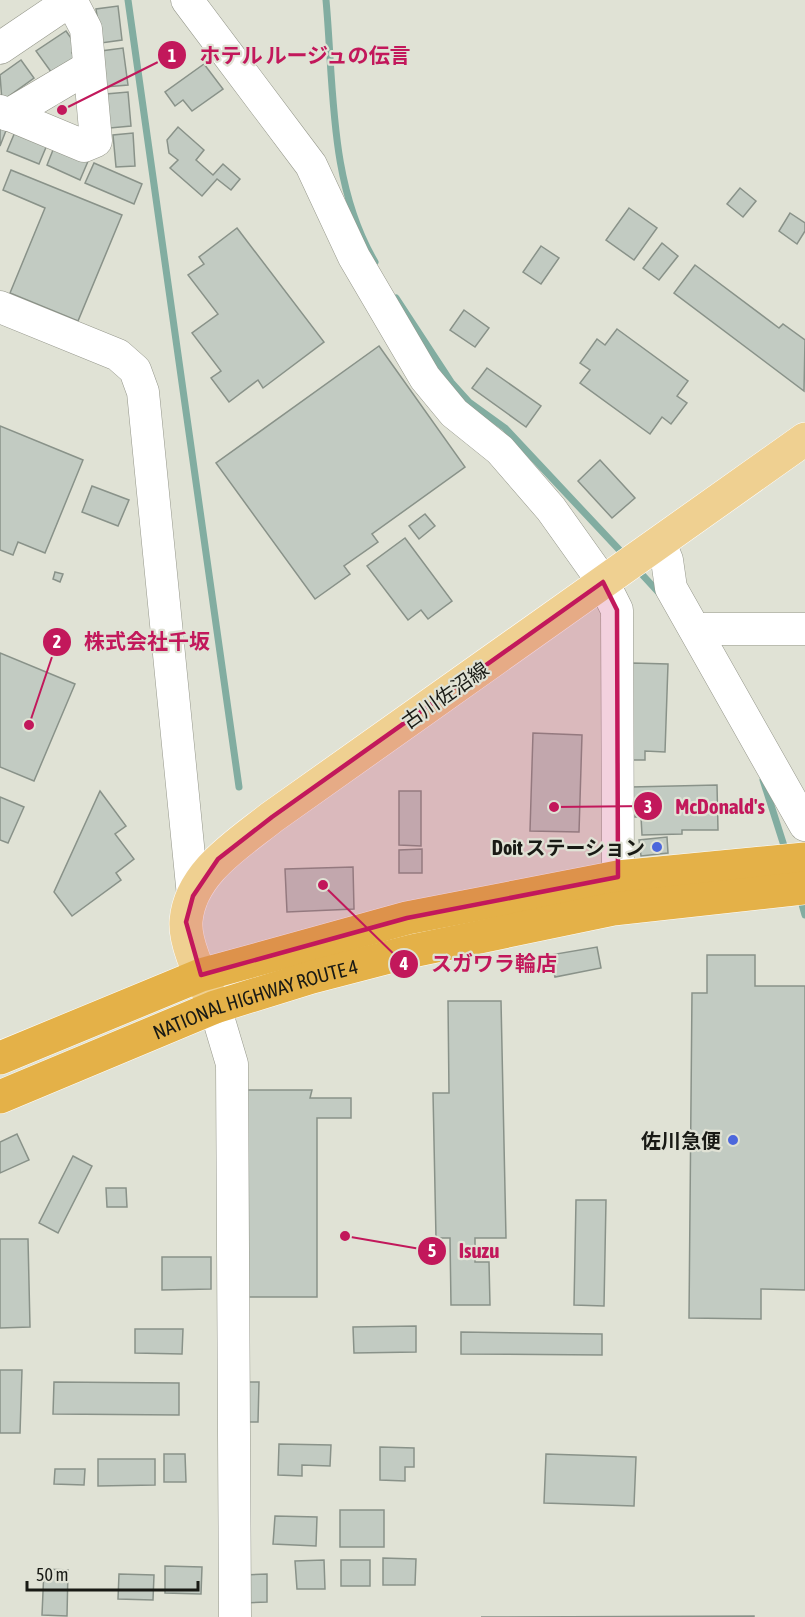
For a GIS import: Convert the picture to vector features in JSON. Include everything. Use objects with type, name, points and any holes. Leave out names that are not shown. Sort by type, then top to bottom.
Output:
[{"type":"highway","name":"NATIONAL HIGHWAY ROUTE 4","points":[[0,1097],[215,1007],[312,977],[412,951],[523,927],[613,909],[786,880],[805,859]]},
{"type":"highway","name":"NATIONAL HIGHWAY ROUTE 4","points":[[0,1058],[201,975],[407,918],[618,878],[786,880]]},
{"type":"main road","name":"古川佐沼線","points":[[215,1007],[193,954],[186,922],[193,896],[218,859],[272,817],[805,439]]},
{"type":"street","points":[[0,48],[71,0],[86,29],[96,141],[84,146],[4,113]]},
{"type":"street","points":[[187,0],[311,165],[354,257],[425,378],[454,412],[500,450],[551,509],[633,562],[667,560],[671,588],[805,825]]},
{"type":"street","points":[[4,113],[89,67]]},
{"type":"street","points":[[0,307],[118,355],[135,370],[143,392],[193,896]]},
{"type":"street","points":[[618,878],[617,610],[633,562]]},
{"type":"street","points":[[696,629],[805,629]]},
{"type":"street","points":[[215,1007],[232,1065],[235,1617]]},
{"type":"highlighted area","points":[[603,582],[617,610],[618,877],[407,918],[201,975],[186,922],[193,896],[218,859],[272,817]]},
{"type":"building","points":[[118,6],[122,40],[101,43],[96,9]]},
{"type":"building","points":[[66,31],[78,48],[72,53],[77,60],[54,76],[36,51]]},
{"type":"building","points":[[123,48],[128,85],[105,87],[101,51]]},
{"type":"building","points":[[21,60],[34,78],[2,101],[0,75]]},
{"type":"building","points":[[204,64],[223,89],[192,111],[183,100],[175,106],[165,92]]},
{"type":"building","points":[[128,92],[131,126],[110,128],[106,94]]},
{"type":"building","points":[[0,125],[7,128],[0,146]]},
{"type":"building","points":[[178,127],[204,150],[196,160],[213,175],[223,164],[240,179],[231,190],[217,179],[202,196],[170,168],[178,160],[169,153],[167,140]]},
{"type":"building","points":[[15,132],[47,145],[39,164],[7,151]]},
{"type":"building","points":[[133,133],[135,166],[116,167],[113,135]]},
{"type":"building","points":[[55,145],[89,159],[80,180],[47,165]]},
{"type":"building","points":[[94,163],[142,184],[134,204],[85,183]]},
{"type":"building","points":[[11,170],[122,215],[78,321],[10,293],[45,208],[3,190]]},
{"type":"building","points":[[740,188],[756,201],[743,217],[727,204]]},
{"type":"building","points":[[629,208],[657,228],[634,260],[606,240]]},
{"type":"building","points":[[790,213],[805,223],[805,231],[797,244],[779,231]]},
{"type":"building","points":[[237,228],[324,342],[263,388],[258,380],[229,402],[211,378],[221,371],[192,333],[218,314],[188,275],[204,264],[199,257]]},
{"type":"building","points":[[662,243],[678,256],[659,280],[643,268]]},
{"type":"building","points":[[541,246],[559,258],[541,284],[523,272]]},
{"type":"building","points":[[695,265],[779,328],[783,324],[805,340],[804,391],[674,293]]},
{"type":"building","points":[[464,310],[489,328],[475,347],[450,330]]},
{"type":"building","points":[[617,329],[688,381],[677,396],[687,403],[671,424],[662,417],[650,434],[580,383],[590,370],[580,363],[597,339],[605,345]]},
{"type":"building","points":[[379,346],[465,467],[372,534],[378,542],[344,566],[350,574],[315,599],[216,463]]},
{"type":"building","points":[[487,368],[541,406],[526,427],[472,388]]},
{"type":"building","points":[[0,426],[83,460],[45,553],[18,542],[13,555],[0,550]]},
{"type":"building","points":[[600,460],[635,498],[612,518],[578,481]]},
{"type":"building","points":[[92,486],[129,500],[118,526],[82,512]]},
{"type":"building","points":[[425,514],[435,526],[419,539],[409,526]]},
{"type":"building","points":[[405,538],[452,601],[428,619],[421,610],[408,620],[367,566]]},
{"type":"building","points":[[55,572],[63,574],[60,582],[53,579]]},
{"type":"building","points":[[0,653],[75,684],[34,781],[0,767]]},
{"type":"building","points":[[632,663],[668,664],[665,752],[645,751],[645,760],[628,760]]},
{"type":"building","points":[[533,733],[582,735],[579,832],[530,831]]},
{"type":"building","points":[[717,785],[718,830],[682,830],[682,834],[642,835],[641,817],[635,817],[635,802],[631,802],[631,787]]},
{"type":"building","points":[[100,791],[126,826],[115,834],[134,859],[116,873],[121,880],[72,916],[54,892]]},
{"type":"building","points":[[399,791],[421,791],[421,846],[399,845]]},
{"type":"building","points":[[0,797],[24,807],[8,843],[0,840]]},
{"type":"building","points":[[667,837],[668,853],[641,856],[639,840]]},
{"type":"building","points":[[422,849],[422,873],[399,873],[399,850]]},
{"type":"building","points":[[353,867],[354,909],[287,912],[285,869]]},
{"type":"building","points":[[597,947],[601,968],[555,977],[550,955]]},
{"type":"building","points":[[707,955],[755,955],[755,986],[805,986],[805,1290],[761,1289],[761,1319],[689,1318],[692,993],[707,993]]},
{"type":"building","points":[[448,1001],[501,1001],[506,1238],[475,1238],[475,1262],[489,1262],[490,1305],[451,1305],[450,1238],[436,1238],[433,1093],[449,1093]]},
{"type":"building","points":[[242,1090],[312,1090],[310,1098],[351,1098],[351,1118],[317,1118],[317,1297],[243,1297]]},
{"type":"building","points":[[17,1134],[29,1160],[0,1173],[0,1142]]},
{"type":"building","points":[[73,1156],[92,1166],[58,1233],[39,1223]]},
{"type":"building","points":[[106,1188],[126,1188],[127,1207],[107,1207]]},
{"type":"building","points":[[576,1200],[606,1200],[604,1306],[574,1305]]},
{"type":"building","points":[[0,1239],[28,1239],[30,1327],[0,1328]]},
{"type":"building","points":[[162,1257],[211,1257],[211,1289],[162,1290]]},
{"type":"building","points":[[416,1326],[416,1352],[354,1353],[353,1327]]},
{"type":"building","points":[[135,1329],[183,1329],[182,1354],[135,1353]]},
{"type":"building","points":[[461,1332],[602,1334],[602,1355],[461,1354]]},
{"type":"building","points":[[0,1370],[22,1370],[20,1433],[0,1433]]},
{"type":"building","points":[[54,1382],[179,1383],[179,1415],[53,1414]]},
{"type":"building","points":[[241,1382],[259,1382],[258,1422],[241,1422]]},
{"type":"building","points":[[279,1444],[331,1445],[330,1466],[302,1465],[302,1476],[278,1475]]},
{"type":"building","points":[[380,1447],[414,1448],[414,1467],[405,1467],[405,1481],[380,1480]]},
{"type":"building","points":[[164,1454],[185,1454],[186,1482],[164,1482]]},
{"type":"building","points":[[546,1454],[636,1457],[634,1506],[544,1503]]},
{"type":"building","points":[[98,1459],[155,1459],[155,1485],[98,1486]]},
{"type":"building","points":[[55,1469],[85,1469],[84,1485],[54,1484]]},
{"type":"building","points":[[340,1510],[384,1510],[384,1547],[340,1547]]},
{"type":"building","points":[[275,1516],[317,1517],[316,1546],[273,1544]]},
{"type":"building","points":[[383,1558],[416,1559],[415,1585],[383,1585]]},
{"type":"building","points":[[324,1560],[325,1589],[297,1589],[295,1561]]},
{"type":"building","points":[[341,1560],[370,1560],[370,1586],[341,1586]]},
{"type":"building","points":[[165,1566],[202,1567],[201,1594],[165,1593]]},
{"type":"building","points":[[44,1569],[68,1570],[67,1616],[42,1615]]},
{"type":"building","points":[[119,1574],[154,1575],[153,1600],[118,1599]]},
{"type":"building","points":[[267,1574],[267,1602],[243,1603],[243,1575]]},
{"type":"building","points":[[754,1616],[754,1617],[481,1617]]},
{"type":"waterway","points":[[128,0],[239,787]]},
{"type":"waterway","points":[[326,0],[336,135],[341,168],[360,232],[375,262]]},
{"type":"waterway","points":[[396,298],[451,382],[469,402],[505,428],[626,557]]},
{"type":"waterway","points":[[637,569],[660,594]]},
{"type":"waterway","points":[[763,780],[786,852]]},
{"type":"waterway","points":[[800,897],[805,915]]},
{"type":"place","name":"ホテル ルージュの伝言","points":[[62,110]]},
{"type":"place","name":"株式会社千坂","points":[[29,725]]},
{"type":"place","name":"McDonald's","points":[[554,807]]},
{"type":"place","name":"Doit ステーション","points":[[657,847]]},
{"type":"place","name":"スガワラ輪店","points":[[323,885]]},
{"type":"place","name":"佐川急便","points":[[733,1140]]},
{"type":"place","name":"Isuzu","points":[[345,1236]]}]
